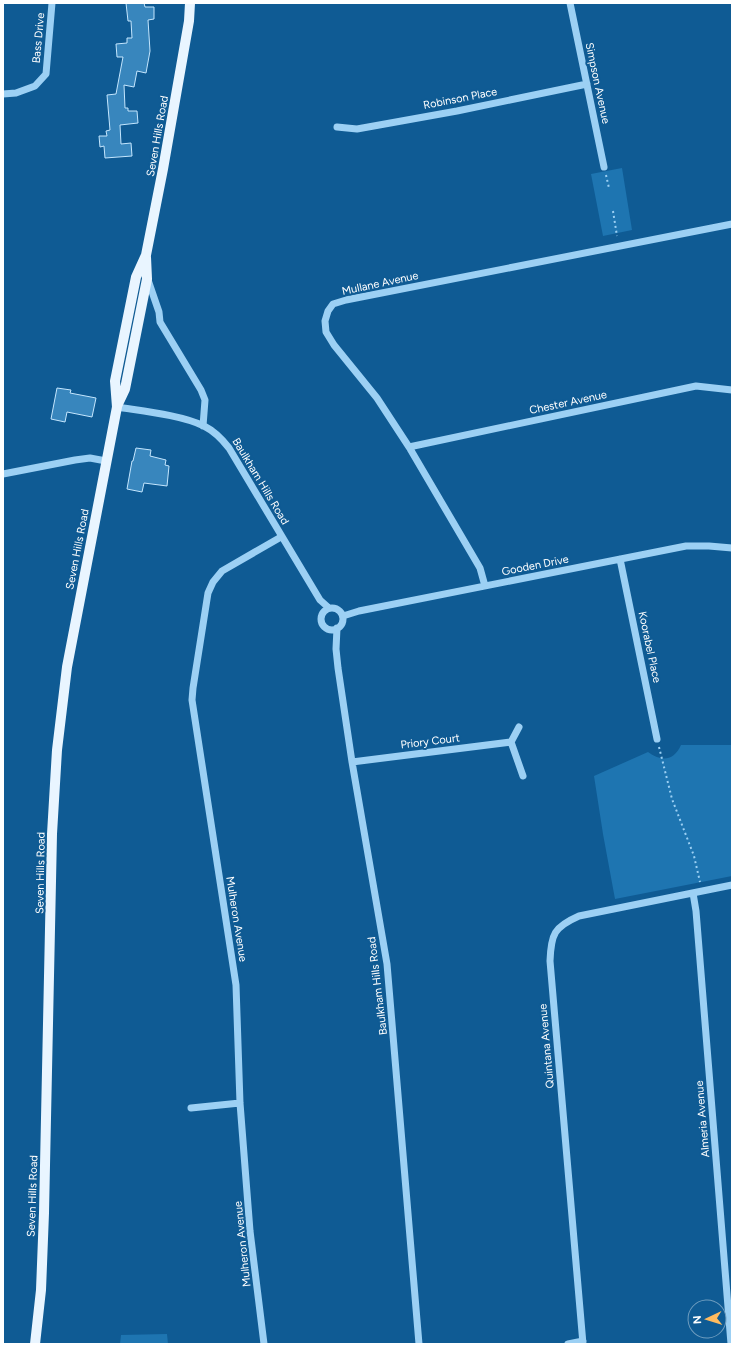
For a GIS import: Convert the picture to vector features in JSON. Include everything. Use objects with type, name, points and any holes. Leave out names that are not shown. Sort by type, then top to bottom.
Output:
[{"type":"main road","name":"Seven Hills Road","points":[[35,1344],[41,1290],[44,1213],[52,834],[57,750],[65,678],[116,407],[115,381],[136,277],[146,255],[189,21],[190,3]]},
{"type":"main road","name":"Seven Hills Road","points":[[189,21],[197,3]]},
{"type":"main road","name":"Seven Hills Road","points":[[116,407],[126,390],[147,279],[146,255]]},
{"type":"street","name":"Bass Drive","points":[[3,94],[16,93],[35,86],[46,74],[52,3]]},
{"type":"street","name":"Simpson Avenue","points":[[570,3],[604,167]]},
{"type":"street","name":"Robinson Place","points":[[337,127],[357,129],[456,111],[587,84]]},
{"type":"street","name":"Mullane Avenue","points":[[485,586],[480,568],[409,447],[377,398],[334,345],[326,332],[325,321],[328,311],[333,304],[353,298],[732,224]]},
{"type":"street","points":[[147,279],[159,312],[160,322],[201,390],[205,400],[203,426]]},
{"type":"street","name":"Chester Avenue","points":[[409,447],[696,386],[732,390]]},
{"type":"street","name":"Baulkham Hills Road","points":[[116,407],[185,419],[203,426],[218,436],[229,448],[320,600],[329,608]]},
{"type":"street","points":[[3,474],[90,458],[106,461]]},
{"type":"street","name":"Mulheron Avenue","points":[[264,1344],[250,1231],[240,1103],[236,985],[192,694],[208,593],[213,582],[222,572],[281,537]]},
{"type":"street","name":"Gooden Drive","points":[[343,616],[359,611],[686,546],[732,548]]},
{"type":"street","name":"Koorabel Place","points":[[620,560],[657,738]]},
{"type":"street","points":[[329,608],[335,608],[343,616],[342,624],[337,628],[330,629],[323,624],[323,612],[329,608]]},
{"type":"street","name":"Baulkham Hills Road","points":[[337,628],[336,649],[338,668],[352,762],[387,964],[419,1344]]},
{"type":"street","points":[[519,727],[511,742],[523,776]]},
{"type":"street","name":"Priory Court","points":[[352,762],[511,742]]},
{"type":"street","name":"Quintana Avenue","points":[[583,1342],[550,961],[550,947],[554,933],[565,922],[579,916],[732,885]]},
{"type":"street","name":"Almeria Avenue","points":[[693,893],[696,911],[731,1344]]},
{"type":"street","points":[[191,1108],[240,1103]]},
{"type":"street","points":[[568,1344],[583,1342]]},
{"type":"path","points":[[604,167],[609,188]]},
{"type":"path","points":[[613,211],[618,236]]},
{"type":"path","points":[[657,738],[672,799],[694,856],[702,891]]},
{"type":"shaded area","points":[[622,168],[632,230],[603,236],[591,174]]},
{"type":"shaded area","points":[[681,745],[732,745],[732,876],[615,899],[594,776],[648,752],[662,758],[671,757]]},
{"type":"shaded area","points":[[167,1334],[168,1344],[120,1344],[121,1335]]},
{"type":"building","points":[[126,3],[144,3],[145,7],[154,7],[154,19],[148,20],[150,51],[146,73],[137,71],[134,87],[124,85],[125,108],[128,108],[128,111],[137,111],[138,123],[120,125],[121,144],[131,143],[132,156],[105,158],[104,146],[100,147],[99,136],[107,136],[106,131],[110,130],[107,95],[116,94],[123,57],[117,57],[116,44],[127,43],[127,38],[132,38],[131,21],[128,21]]},
{"type":"building","points":[[57,388],[71,390],[70,393],[96,398],[92,417],[67,412],[65,422],[51,419]]},
{"type":"building","points":[[136,448],[151,450],[150,456],[166,460],[165,465],[169,466],[167,486],[144,483],[142,492],[127,489]]}]
